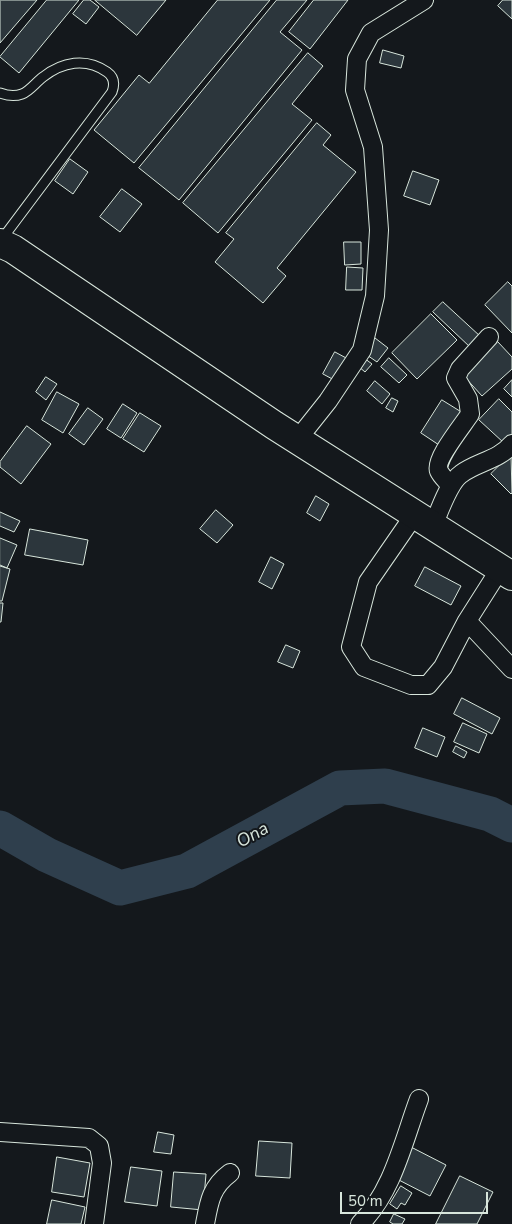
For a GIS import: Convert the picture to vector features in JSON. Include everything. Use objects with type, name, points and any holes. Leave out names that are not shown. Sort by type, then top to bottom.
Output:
[{"type":"highway","points":[[0,242],[297,440],[506,573]]},
{"type":"street","points":[[297,440],[328,401],[362,350],[375,296],[379,230],[377,193],[373,147],[355,90],[357,59],[370,33],[424,0]]},
{"type":"street","points":[[452,486],[439,472],[438,464],[442,454],[470,414],[468,399],[456,378],[460,369],[489,337]]},
{"type":"street","points":[[506,573],[467,622],[444,667],[428,685],[411,685],[364,666],[351,647],[368,582],[424,520],[460,474],[506,451],[512,444]]},
{"type":"street","points":[[467,622],[512,669]]},
{"type":"street","points":[[360,1224],[369,1215],[387,1187],[418,1099]]},
{"type":"street","points":[[0,1132],[89,1138],[99,1146],[102,1163],[94,1224]]},
{"type":"street","points":[[205,1224],[210,1197],[221,1180],[230,1173]]},
{"type":"lane","points":[[0,93],[12,97],[24,94],[44,76],[67,64],[76,62],[84,62],[109,73],[113,79],[114,86],[112,92],[0,242]]},
{"type":"building","points":[[37,0],[0,43],[0,1]]},
{"type":"building","points":[[47,0],[79,0],[19,73],[0,57]]},
{"type":"building","points":[[84,0],[90,0],[99,7],[86,24],[73,14]]},
{"type":"building","points":[[95,0],[166,0],[137,35]]},
{"type":"building","points":[[218,0],[270,0],[134,163],[94,130],[139,75],[149,83]]},
{"type":"building","points":[[277,0],[307,0],[280,32],[302,50],[179,200],[139,168]]},
{"type":"building","points":[[314,0],[348,0],[310,49],[289,32]]},
{"type":"building","points":[[503,0],[512,0],[512,19],[498,6]]},
{"type":"building","points":[[383,50],[404,56],[401,68],[380,63]]},
{"type":"building","points":[[308,53],[323,66],[292,104],[312,120],[218,233],[183,203]]},
{"type":"building","points":[[317,123],[331,135],[323,145],[356,172],[277,268],[286,276],[263,303],[215,262],[234,239],[226,233]]},
{"type":"building","points":[[70,159],[88,172],[73,194],[55,181]]},
{"type":"building","points":[[413,171],[439,180],[430,205],[404,196]]},
{"type":"building","points":[[122,189],[142,204],[120,232],[100,217]]},
{"type":"building","points":[[344,242],[361,242],[361,264],[345,265]]},
{"type":"building","points":[[347,267],[363,268],[362,290],[346,290]]},
{"type":"building","points":[[508,282],[512,286],[512,333],[485,305]]},
{"type":"building","points":[[443,302],[481,337],[471,348],[433,312]]},
{"type":"building","points":[[431,314],[457,340],[417,379],[392,353]]},
{"type":"building","points":[[375,338],[388,348],[377,362],[364,353]]},
{"type":"building","points":[[498,342],[512,357],[512,369],[482,396],[462,374]]},
{"type":"building","points":[[335,352],[348,359],[336,381],[323,374]]},
{"type":"building","points":[[364,358],[372,364],[365,372],[358,366]]},
{"type":"building","points":[[389,358],[407,375],[399,383],[381,367]]},
{"type":"building","points":[[46,377],[57,384],[46,400],[36,392]]},
{"type":"building","points":[[512,380],[512,397],[504,389]]},
{"type":"building","points":[[375,381],[390,394],[382,404],[367,391]]},
{"type":"building","points":[[57,392],[79,404],[63,433],[42,420]]},
{"type":"building","points":[[392,398],[398,401],[393,412],[386,408]]},
{"type":"building","points":[[499,399],[512,412],[512,434],[504,443],[479,420]]},
{"type":"building","points":[[442,400],[463,413],[442,447],[421,433]]},
{"type":"building","points":[[123,404],[137,413],[121,438],[107,429]]},
{"type":"building","points":[[88,408],[103,419],[84,445],[69,434]]},
{"type":"building","points":[[140,413],[161,426],[144,452],[123,439]]},
{"type":"building","points":[[27,426],[51,444],[21,484],[0,467],[0,462]]},
{"type":"building","points":[[511,454],[512,493],[511,494],[491,474]]},
{"type":"building","points":[[316,496],[329,504],[320,521],[307,513]]},
{"type":"building","points":[[216,510],[233,525],[217,543],[200,529]]},
{"type":"building","points":[[0,512],[20,521],[14,532],[0,526]]},
{"type":"building","points":[[30,529],[88,540],[83,565],[25,555]]},
{"type":"building","points":[[0,538],[17,545],[7,568],[0,565]]},
{"type":"building","points":[[271,557],[284,564],[272,589],[259,582]]},
{"type":"building","points":[[0,566],[10,569],[2,601],[0,601]]},
{"type":"building","points":[[425,567],[461,586],[451,605],[415,586]]},
{"type":"building","points":[[0,603],[3,603],[1,622],[0,622]]},
{"type":"building","points":[[286,645],[300,651],[293,668],[278,662]]},
{"type":"building","points":[[462,698],[500,718],[492,734],[454,714]]},
{"type":"building","points":[[463,723],[487,734],[479,753],[454,742]]},
{"type":"building","points":[[423,728],[445,737],[437,757],[415,748]]},
{"type":"building","points":[[456,746],[467,752],[464,758],[453,752]]},
{"type":"building","points":[[158,1132],[174,1135],[171,1154],[154,1152]]},
{"type":"building","points":[[259,1141],[292,1143],[290,1178],[256,1176]]},
{"type":"building","points":[[409,1146],[446,1165],[430,1196],[393,1177]]},
{"type":"building","points":[[57,1157],[90,1163],[84,1197],[52,1192]]},
{"type":"building","points":[[131,1167],[162,1171],[157,1206],[125,1202]]},
{"type":"building","points":[[174,1172],[206,1174],[203,1210],[171,1207]]},
{"type":"building","points":[[460,1176],[493,1192],[477,1224],[436,1224]]},
{"type":"building","points":[[401,1186],[412,1193],[405,1205],[401,1203],[397,1209],[390,1204]]},
{"type":"building","points":[[52,1200],[85,1207],[81,1224],[47,1224]]},
{"type":"building","points":[[394,1214],[405,1219],[402,1224],[390,1222]]},
{"type":"waterway","name":"Ona","points":[[0,828],[47,855],[120,888],[187,871],[340,788],[385,786],[490,814],[512,825]]}]
